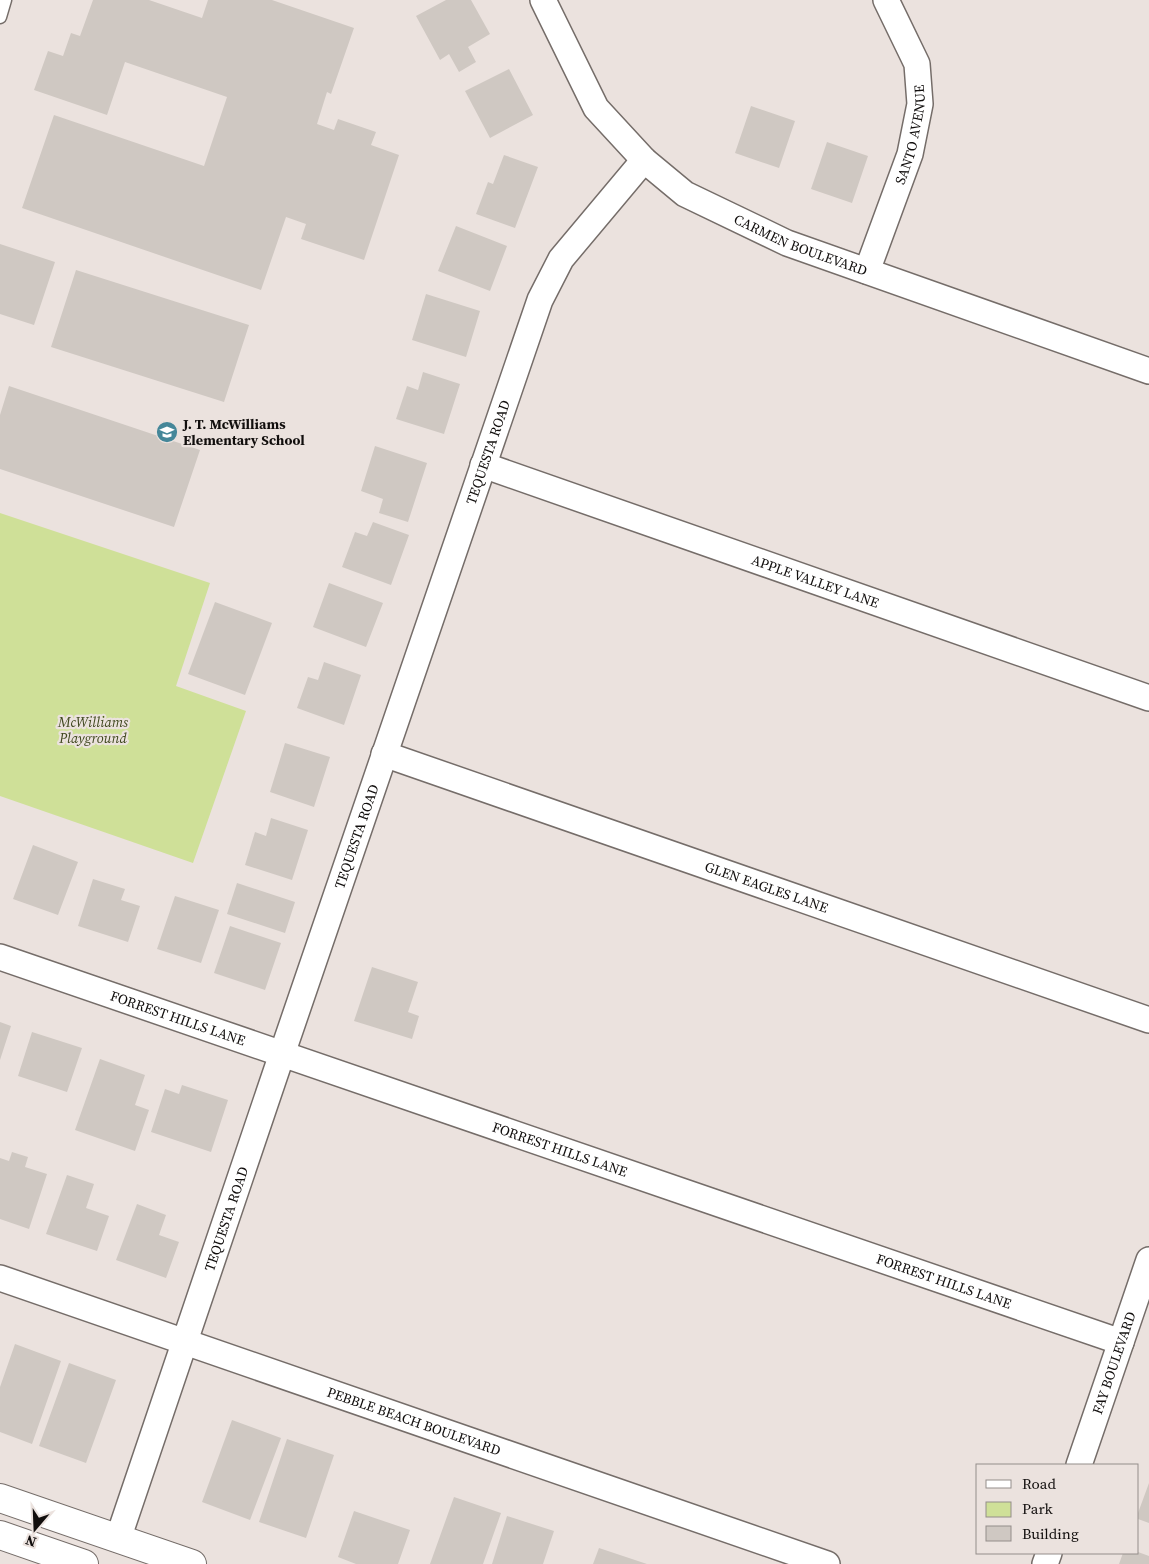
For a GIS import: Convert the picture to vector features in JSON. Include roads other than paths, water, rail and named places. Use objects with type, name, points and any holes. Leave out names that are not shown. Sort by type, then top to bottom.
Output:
[{"type":"main road","points":[[0,1498],[192,1564]]},
{"type":"main road","points":[[0,1535],[84,1564]]},
{"type":"street","name":"CARMEN BOULEVARD","points":[[543,0],[596,108],[644,160],[685,194],[788,242],[1149,371]]},
{"type":"street","name":"SANTO AVENUE","points":[[868,270],[910,154],[920,104],[917,64],[886,0]]},
{"type":"street","name":"TEQUESTA ROAD","points":[[118,1539],[540,300],[561,259],[644,160]]},
{"type":"street","name":"APPLE VALLEY LANE","points":[[483,465],[1149,698]]},
{"type":"street","name":"GLEN EAGLES LANE","points":[[384,754],[1149,1020]]},
{"type":"street","name":"FORREST HILLS LANE","points":[[0,956],[1121,1342]]},
{"type":"street","name":"FAY BOULEVARD","points":[[1079,1464],[1149,1260]]},
{"type":"street","name":"PEBBLE BEACH BOULEVARD","points":[[0,1278],[827,1564]]},
{"type":"lane","points":[[0,17],[6,0]]},
{"type":"place","name":"J. T. McWilliams Elementary School","points":[[167,432]]},
{"type":"park label","name":"McWilliams Playground","points":[[93,730]]}]
